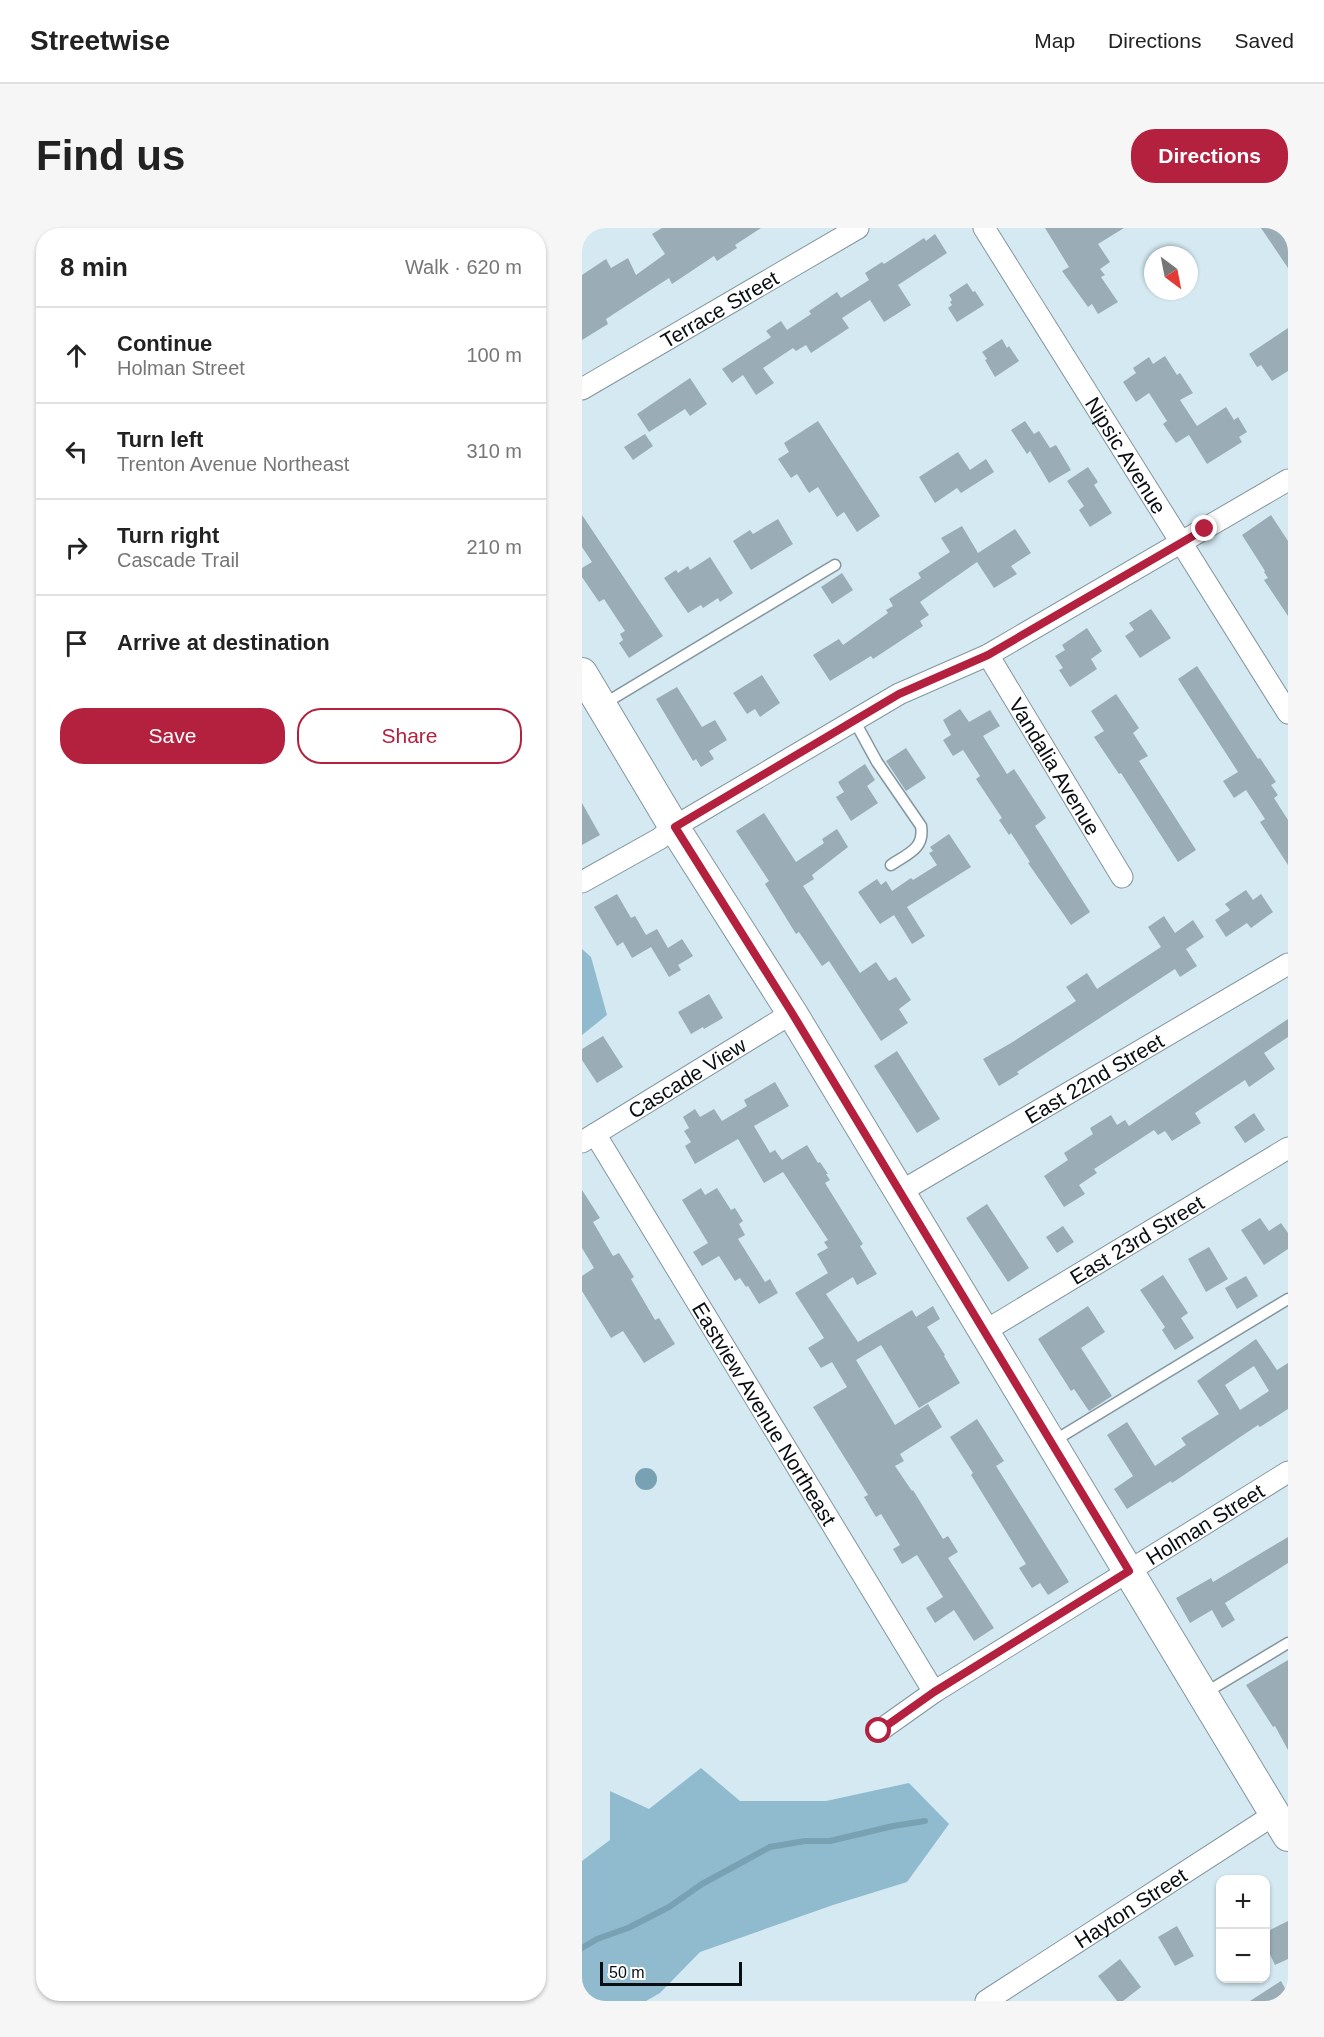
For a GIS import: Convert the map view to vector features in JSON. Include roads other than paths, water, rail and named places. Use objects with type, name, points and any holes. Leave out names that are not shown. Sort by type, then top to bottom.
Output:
[{"type":"main road","points":[[582,673],[675,827],[792,1013],[1281,1825]]},
{"type":"street","name":"Terrace Street","points":[[582,389],[858,228]]},
{"type":"street","name":"Nipsic Avenue","points":[[984,228],[1288,713]]},
{"type":"street","points":[[582,882],[659,839],[675,827],[899,694],[988,655],[1288,480]]},
{"type":"street","name":"Vandalia Avenue","points":[[988,655],[1122,878]]},
{"type":"street","name":"East 22nd Street","points":[[900,1192],[1288,964]]},
{"type":"street","name":"Cascade View","points":[[588,1138],[792,1013]]},
{"type":"street","name":"Eastview Avenue Northeast","points":[[588,1138],[934,1692]]},
{"type":"street","name":"East 23rd Street","points":[[985,1332],[1288,1148]]},
{"type":"street","name":"Holman Street","points":[[879,1731],[934,1692],[1288,1472]]},
{"type":"street","name":"Hayton Street","points":[[986,2001],[1281,1825]]},
{"type":"lane","points":[[601,705],[835,565]]},
{"type":"lane","points":[[854,720],[877,762],[921,826],[923,838],[918,847],[891,865]]},
{"type":"lane","points":[[1052,1442],[1288,1299]]},
{"type":"lane","points":[[1202,1695],[1288,1643]]},
{"type":"waterway","points":[[582,1948],[669,1907],[702,1884],[770,1847],[805,1841],[830,1841],[925,1821]]}]
